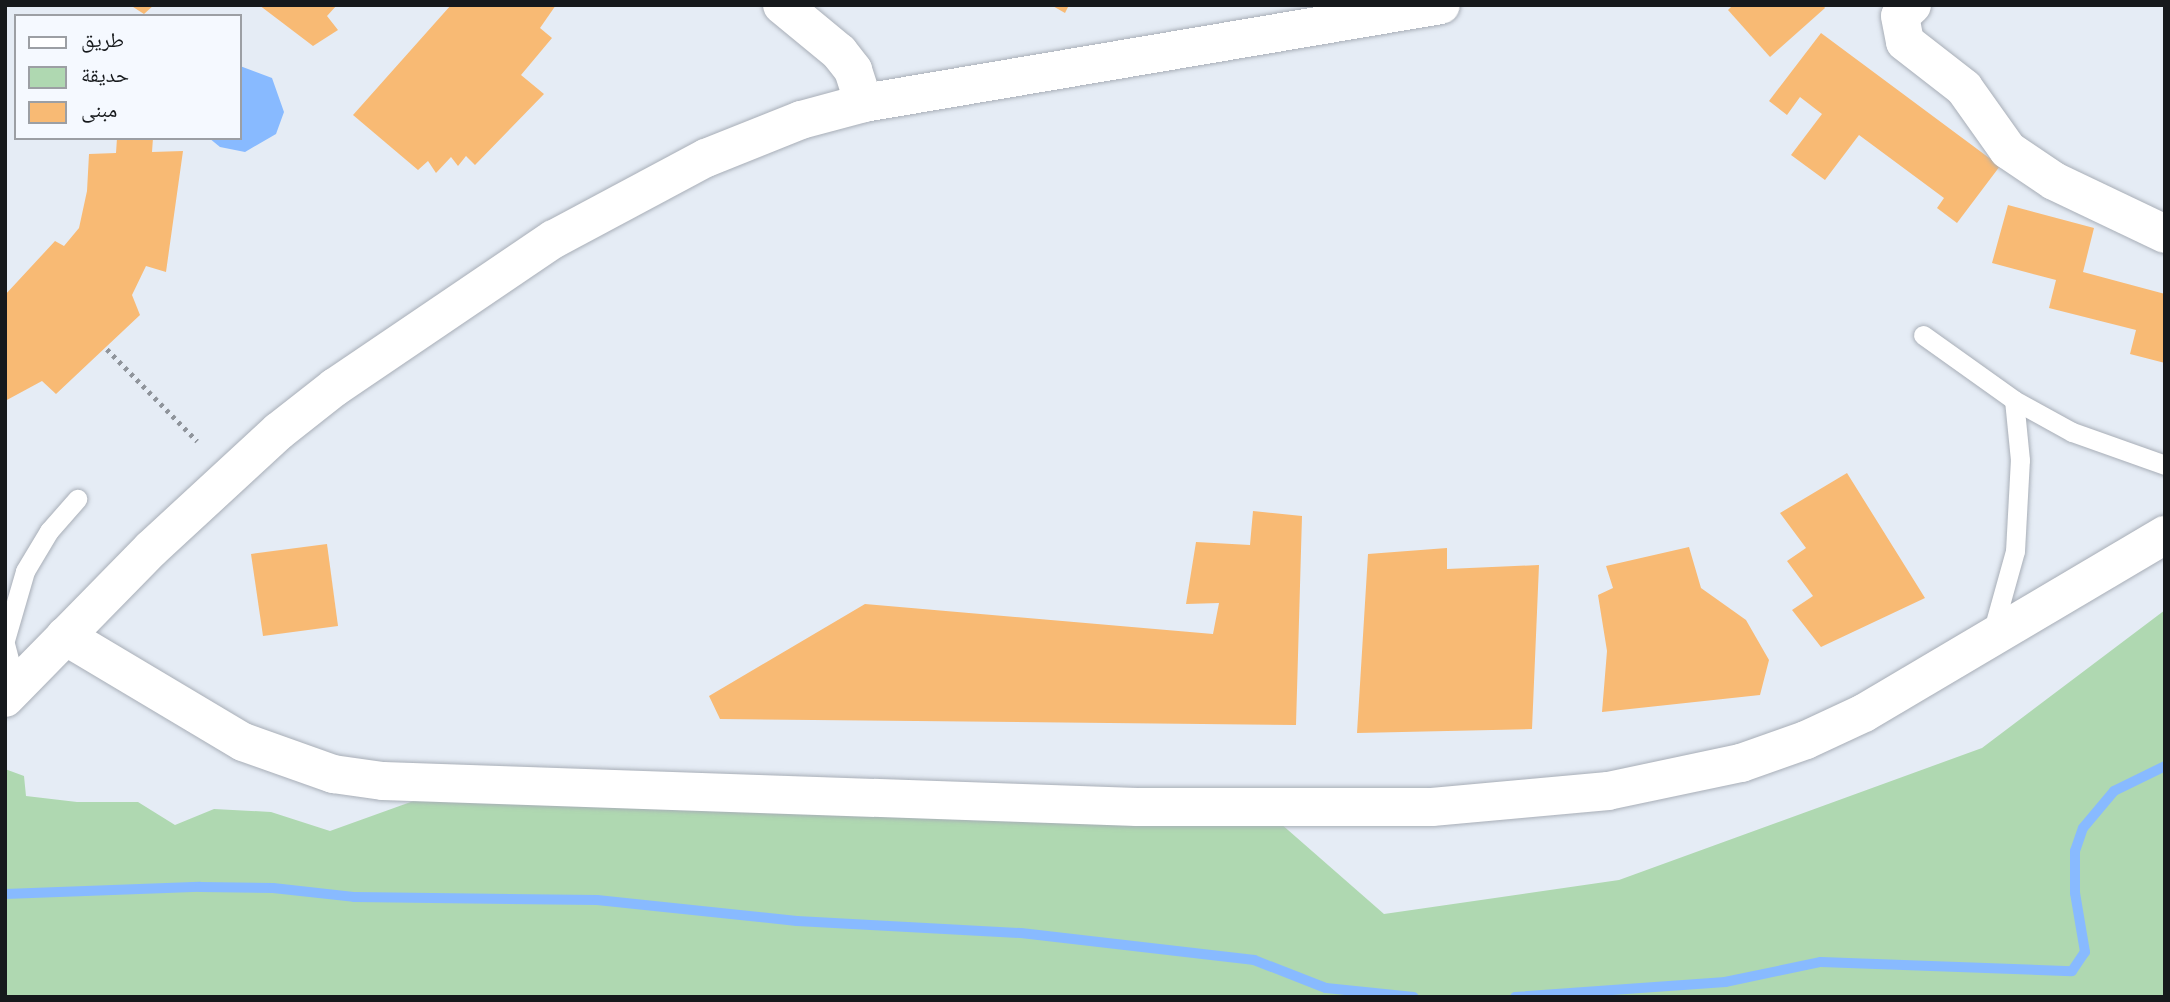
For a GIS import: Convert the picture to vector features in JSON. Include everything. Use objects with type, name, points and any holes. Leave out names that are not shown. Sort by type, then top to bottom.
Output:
[{"type":"street","points":[[782,5],[839,52],[853,70],[864,103]]},
{"type":"street","points":[[11,692],[65,636],[279,431],[481,285],[554,239],[706,158],[801,120],[864,103],[1441,5]]},
{"type":"street","points":[[1912,5],[1900,16],[1905,42],[1964,88],[2008,150],[2045,176],[2165,234]]},
{"type":"street","points":[[65,636],[243,742],[333,774],[383,781],[1137,807],[1432,807],[1608,791],[1741,763],[1841,724],[1991,639],[2165,535]]},
{"type":"lane","points":[[1923,335],[2014,400],[2072,432],[2165,465]]},
{"type":"lane","points":[[1991,639],[2015,551],[2020,460],[2014,400]]},
{"type":"lane","points":[[11,692],[5,642],[25,571],[49,531],[77,499]]},
{"type":"path","points":[[107,349],[197,441]]},
{"type":"green space","points":[[2165,610],[2165,997],[5,997],[5,769],[24,776],[26,796],[77,802],[138,802],[175,825],[214,809],[271,812],[330,831],[419,799],[1280,823],[1384,914],[1619,880],[1982,748]]},
{"type":"water","points":[[242,67],[272,78],[284,112],[276,134],[245,152],[220,147],[211,140],[242,140]]},
{"type":"building","points":[[130,5],[154,5],[144,14]]},
{"type":"building","points":[[259,5],[337,5],[327,16],[338,30],[313,46]]},
{"type":"building","points":[[451,5],[556,5],[540,28],[552,38],[521,75],[544,94],[475,165],[466,156],[458,166],[451,157],[436,173],[428,161],[418,170],[353,115]]},
{"type":"building","points":[[1051,5],[1069,5],[1065,13]]},
{"type":"building","points":[[1733,5],[1823,5],[1825,8],[1770,57],[1728,10]]},
{"type":"building","points":[[1821,33],[2000,166],[1957,223],[1937,208],[1944,198],[1859,135],[1825,180],[1791,155],[1822,114],[1800,97],[1787,115],[1769,101]]},
{"type":"building","points":[[117,140],[153,140],[152,152],[183,151],[166,272],[146,266],[132,295],[140,315],[56,394],[42,381],[5,401],[5,295],[55,241],[64,246],[79,228],[87,191],[89,154],[116,153]]},
{"type":"building","points":[[2008,205],[2094,228],[2083,272],[2165,294],[2165,363],[2130,354],[2136,330],[2049,308],[2056,280],[1992,263]]},
{"type":"building","points":[[1847,473],[1925,598],[1821,647],[1792,610],[1813,596],[1787,561],[1806,548],[1780,513]]},
{"type":"building","points":[[1253,511],[1302,516],[1296,725],[720,719],[709,696],[865,604],[1213,634],[1219,603],[1186,604],[1196,542],[1250,545]]},
{"type":"building","points":[[327,544],[338,626],[263,636],[251,554]]},
{"type":"building","points":[[1689,547],[1701,588],[1746,620],[1769,660],[1760,695],[1602,712],[1607,651],[1598,595],[1613,588],[1606,566]]},
{"type":"building","points":[[1447,548],[1447,569],[1539,565],[1532,729],[1357,733],[1368,554]]},
{"type":"waterway","points":[[1515,997],[1725,982],[1821,962],[2072,971],[2085,952],[2075,893],[2075,851],[2083,828],[2114,791],[2165,766]]},
{"type":"waterway","points":[[5,894],[200,887],[273,888],[354,897],[597,900],[797,921],[1021,933],[1254,960],[1326,988],[1414,997]]}]
